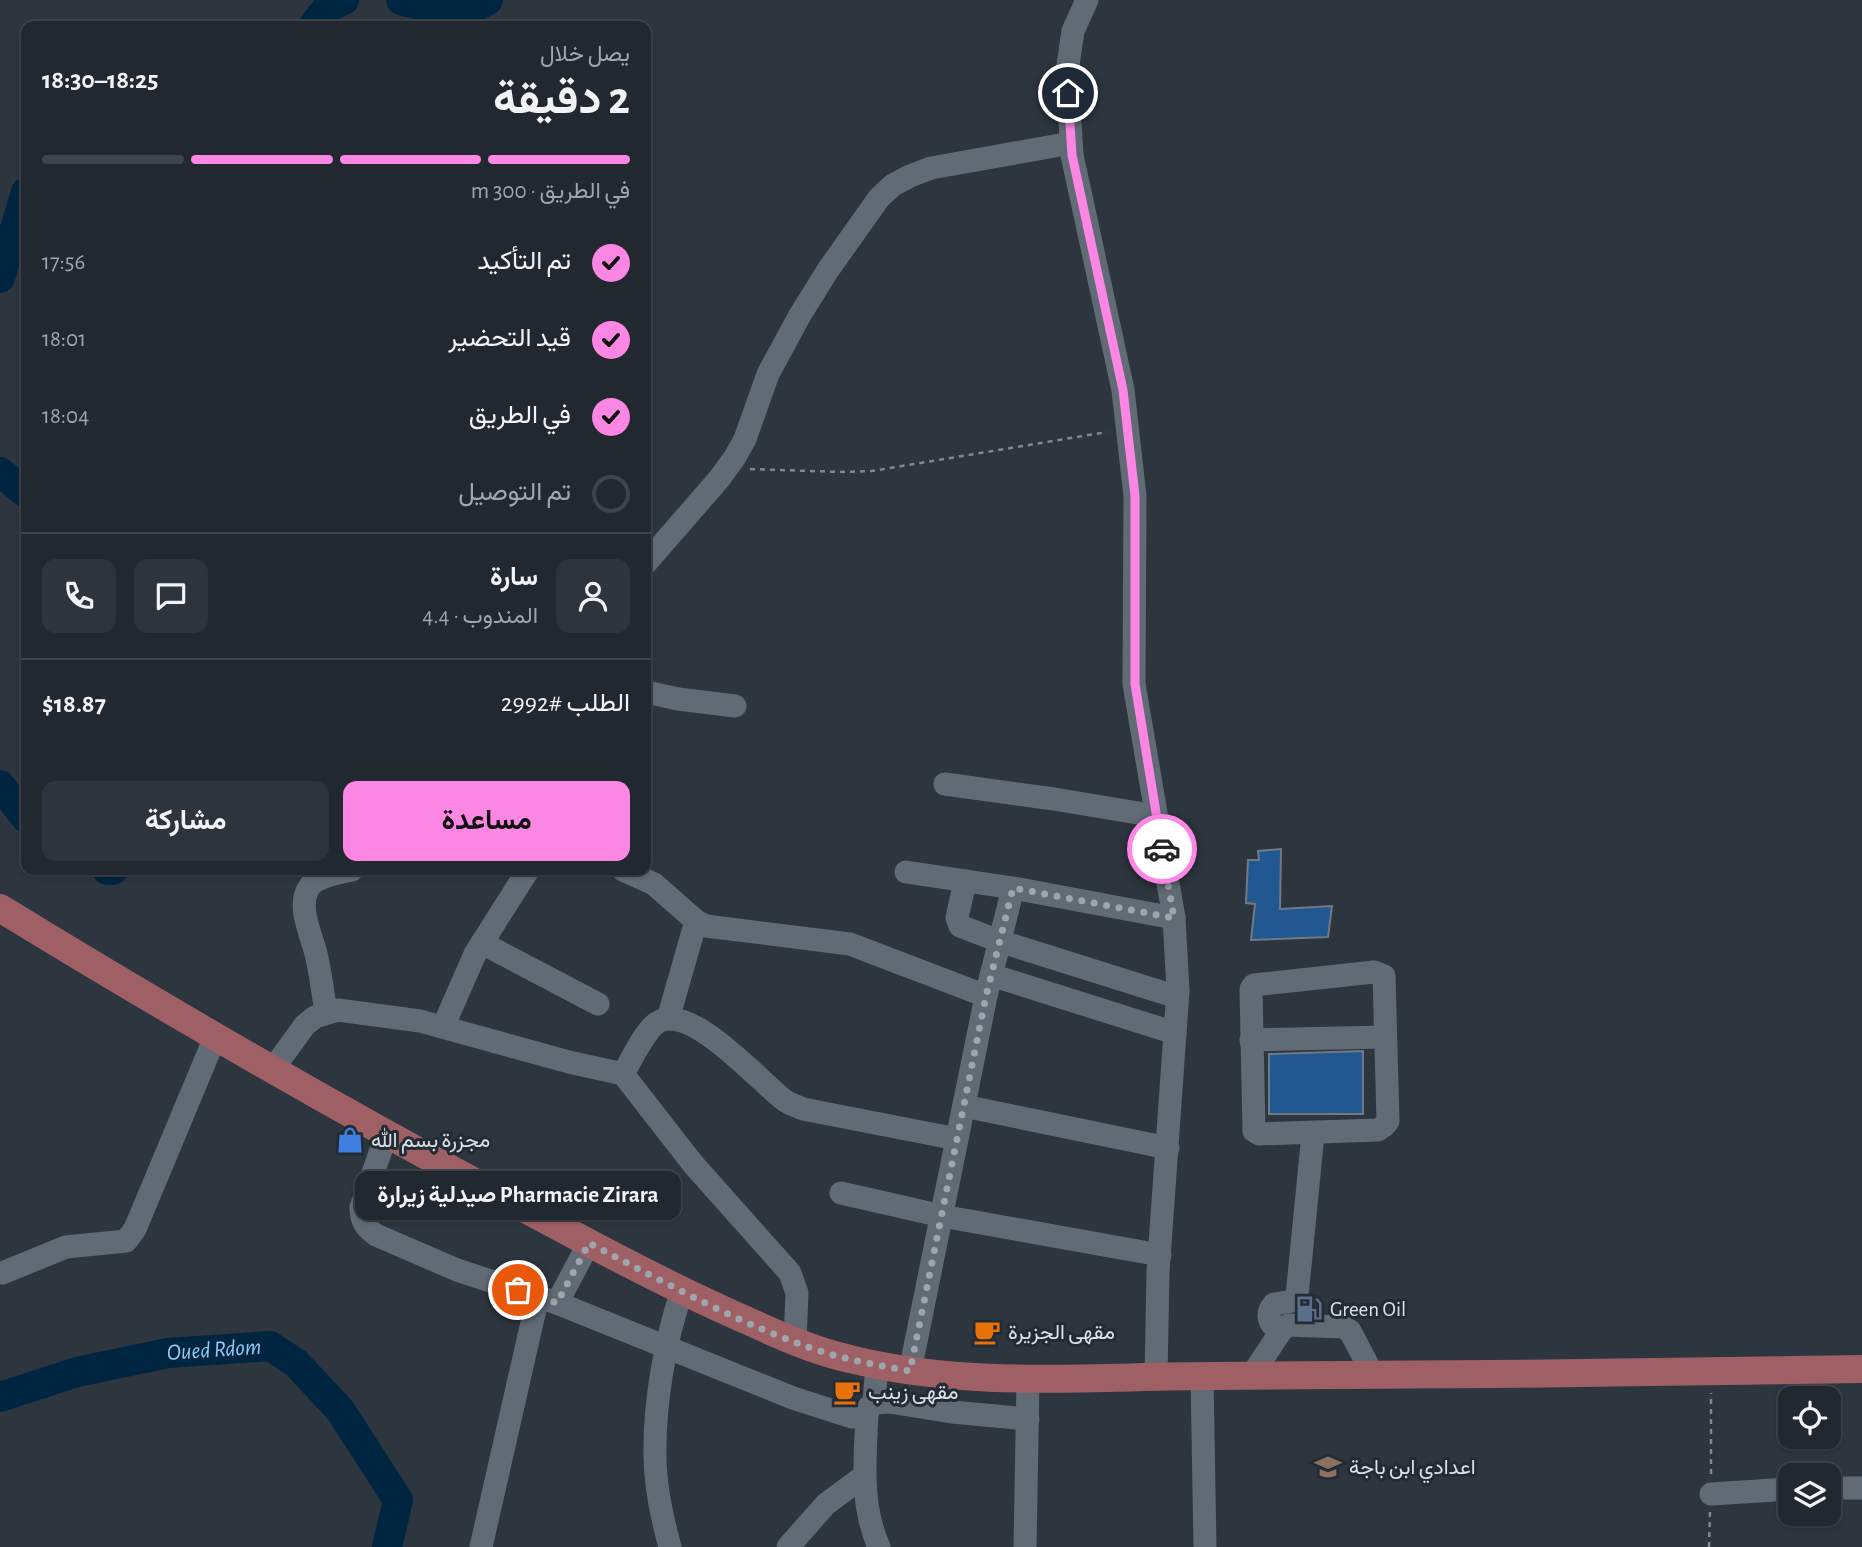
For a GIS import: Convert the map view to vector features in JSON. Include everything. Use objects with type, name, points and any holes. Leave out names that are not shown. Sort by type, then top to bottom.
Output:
[{"type":"main road","points":[[0,908],[273,1069],[589,1243],[682,1291],[795,1342],[848,1359],[948,1376],[1028,1380],[1862,1369]]},
{"type":"street","points":[[1087,0],[1073,31],[1067,72],[1071,143],[1123,390],[1135,496],[1135,684],[1174,918],[1177,998],[1160,1255],[1156,1377]]},
{"type":"street","points":[[651,557],[728,467],[745,439],[768,374],[800,315],[879,198],[893,185],[932,168],[1071,143]]},
{"type":"street","points":[[651,693],[735,706]]},
{"type":"street","points":[[945,784],[1156,816]]},
{"type":"street","points":[[906,872],[1013,888],[1174,918]]},
{"type":"street","points":[[326,1012],[305,899],[309,887],[319,880],[336,875]]},
{"type":"street","points":[[443,1027],[475,954],[525,875]]},
{"type":"street","points":[[634,875],[654,884],[696,921],[706,926],[850,944],[989,985],[1175,1033]]},
{"type":"street","points":[[965,881],[957,918],[960,926],[1177,998]]},
{"type":"street","points":[[910,1371],[989,985],[1013,888]]},
{"type":"street","points":[[668,1019],[696,921]]},
{"type":"street","points":[[482,943],[598,1004]]},
{"type":"street","points":[[1374,972],[1384,976],[1385,1037],[1388,1121],[1384,1126],[1378,1130],[1313,1134],[1265,1134],[1254,1131],[1249,998],[1254,985],[1374,972]]},
{"type":"street","points":[[273,1069],[305,1024],[326,1012],[338,1010],[420,1021],[623,1074],[694,1164],[790,1273],[797,1293],[795,1342]]},
{"type":"street","points":[[623,1074],[657,1022],[668,1019],[700,1030],[713,1038],[785,1101],[803,1109],[957,1139]]},
{"type":"street","points":[[2,1273],[66,1247],[126,1241],[135,1229],[216,1035]]},
{"type":"street","points":[[1251,1040],[1385,1037]]},
{"type":"street","points":[[964,1106],[1168,1148]]},
{"type":"street","points":[[387,1133],[361,1208],[361,1217],[366,1227],[386,1240],[457,1270],[548,1300],[817,1407],[852,1417],[889,1402],[952,1412],[1028,1419]]},
{"type":"street","points":[[1281,1331],[1269,1323],[1270,1307],[1293,1301],[1297,1296],[1313,1134]]},
{"type":"street","points":[[841,1194],[942,1216],[1160,1255]]},
{"type":"street","points":[[481,1547],[548,1300],[589,1243]]},
{"type":"street","points":[[670,1547],[657,1485],[655,1456],[657,1416],[667,1347],[682,1291]]},
{"type":"street","points":[[1252,1375],[1281,1331],[1288,1325],[1343,1327],[1350,1331],[1373,1375]]},
{"type":"street","points":[[877,1365],[864,1476],[867,1513],[880,1547]]},
{"type":"street","points":[[1202,1376],[1205,1547]]},
{"type":"street","points":[[1026,1547],[1028,1380]]},
{"type":"street","points":[[788,1547],[826,1504],[864,1476]]},
{"type":"street","points":[[1841,1488],[1862,1488]]},
{"type":"street","points":[[1711,1494],[1778,1490]]},
{"type":"path","points":[[728,467],[872,471],[1128,428]]},
{"type":"path","points":[[1709,1547],[1711,1372]]},
{"type":"building","points":[[1281,849],[1280,909],[1332,906],[1328,937],[1251,940],[1255,904],[1246,903],[1248,860],[1259,860],[1258,851]]},
{"type":"building","points":[[1363,1051],[1363,1114],[1269,1114],[1269,1054]]},
{"type":"waterway","name":"Oued Rdom","points":[[317,21],[328,7],[344,0]]},
{"type":"waterway","name":"Oued Rdom","points":[[401,0],[459,16],[488,0]]},
{"type":"waterway","name":"Oued Rdom","points":[[0,278],[21,209]]},
{"type":"waterway","name":"Oued Rdom","points":[[0,472],[21,489]]},
{"type":"waterway","name":"Oued Rdom","points":[[0,785],[21,812]]},
{"type":"waterway","name":"Oued Rdom","points":[[0,1397],[77,1372],[168,1353],[270,1346],[296,1363],[340,1410],[398,1500],[387,1547]]},
{"type":"way so far","points":[[518,1290],[557,1303],[589,1243],[682,1291],[795,1342],[848,1359],[910,1371],[986,996],[1013,888],[1174,918],[1162,849]]},
{"type":"place","name":"مجزرة بسم الله","points":[[350,1140]]},
{"type":"place","name":"Pharmacie Zirara صيدلية زيرارة","points":[[518,1290]]},
{"type":"place","name":"Green Oil","points":[[1309,1309]]},
{"type":"place","name":"مقهى الجزيرة","points":[[987,1332]]},
{"type":"place","name":"مقهى زينب","points":[[847,1392]]},
{"type":"place","name":"اعدادي ابن باجة","points":[[1328,1467]]},
{"type":"route","points":[[1068,93],[1072,155],[1123,390],[1135,496],[1135,684],[1162,849]]}]
